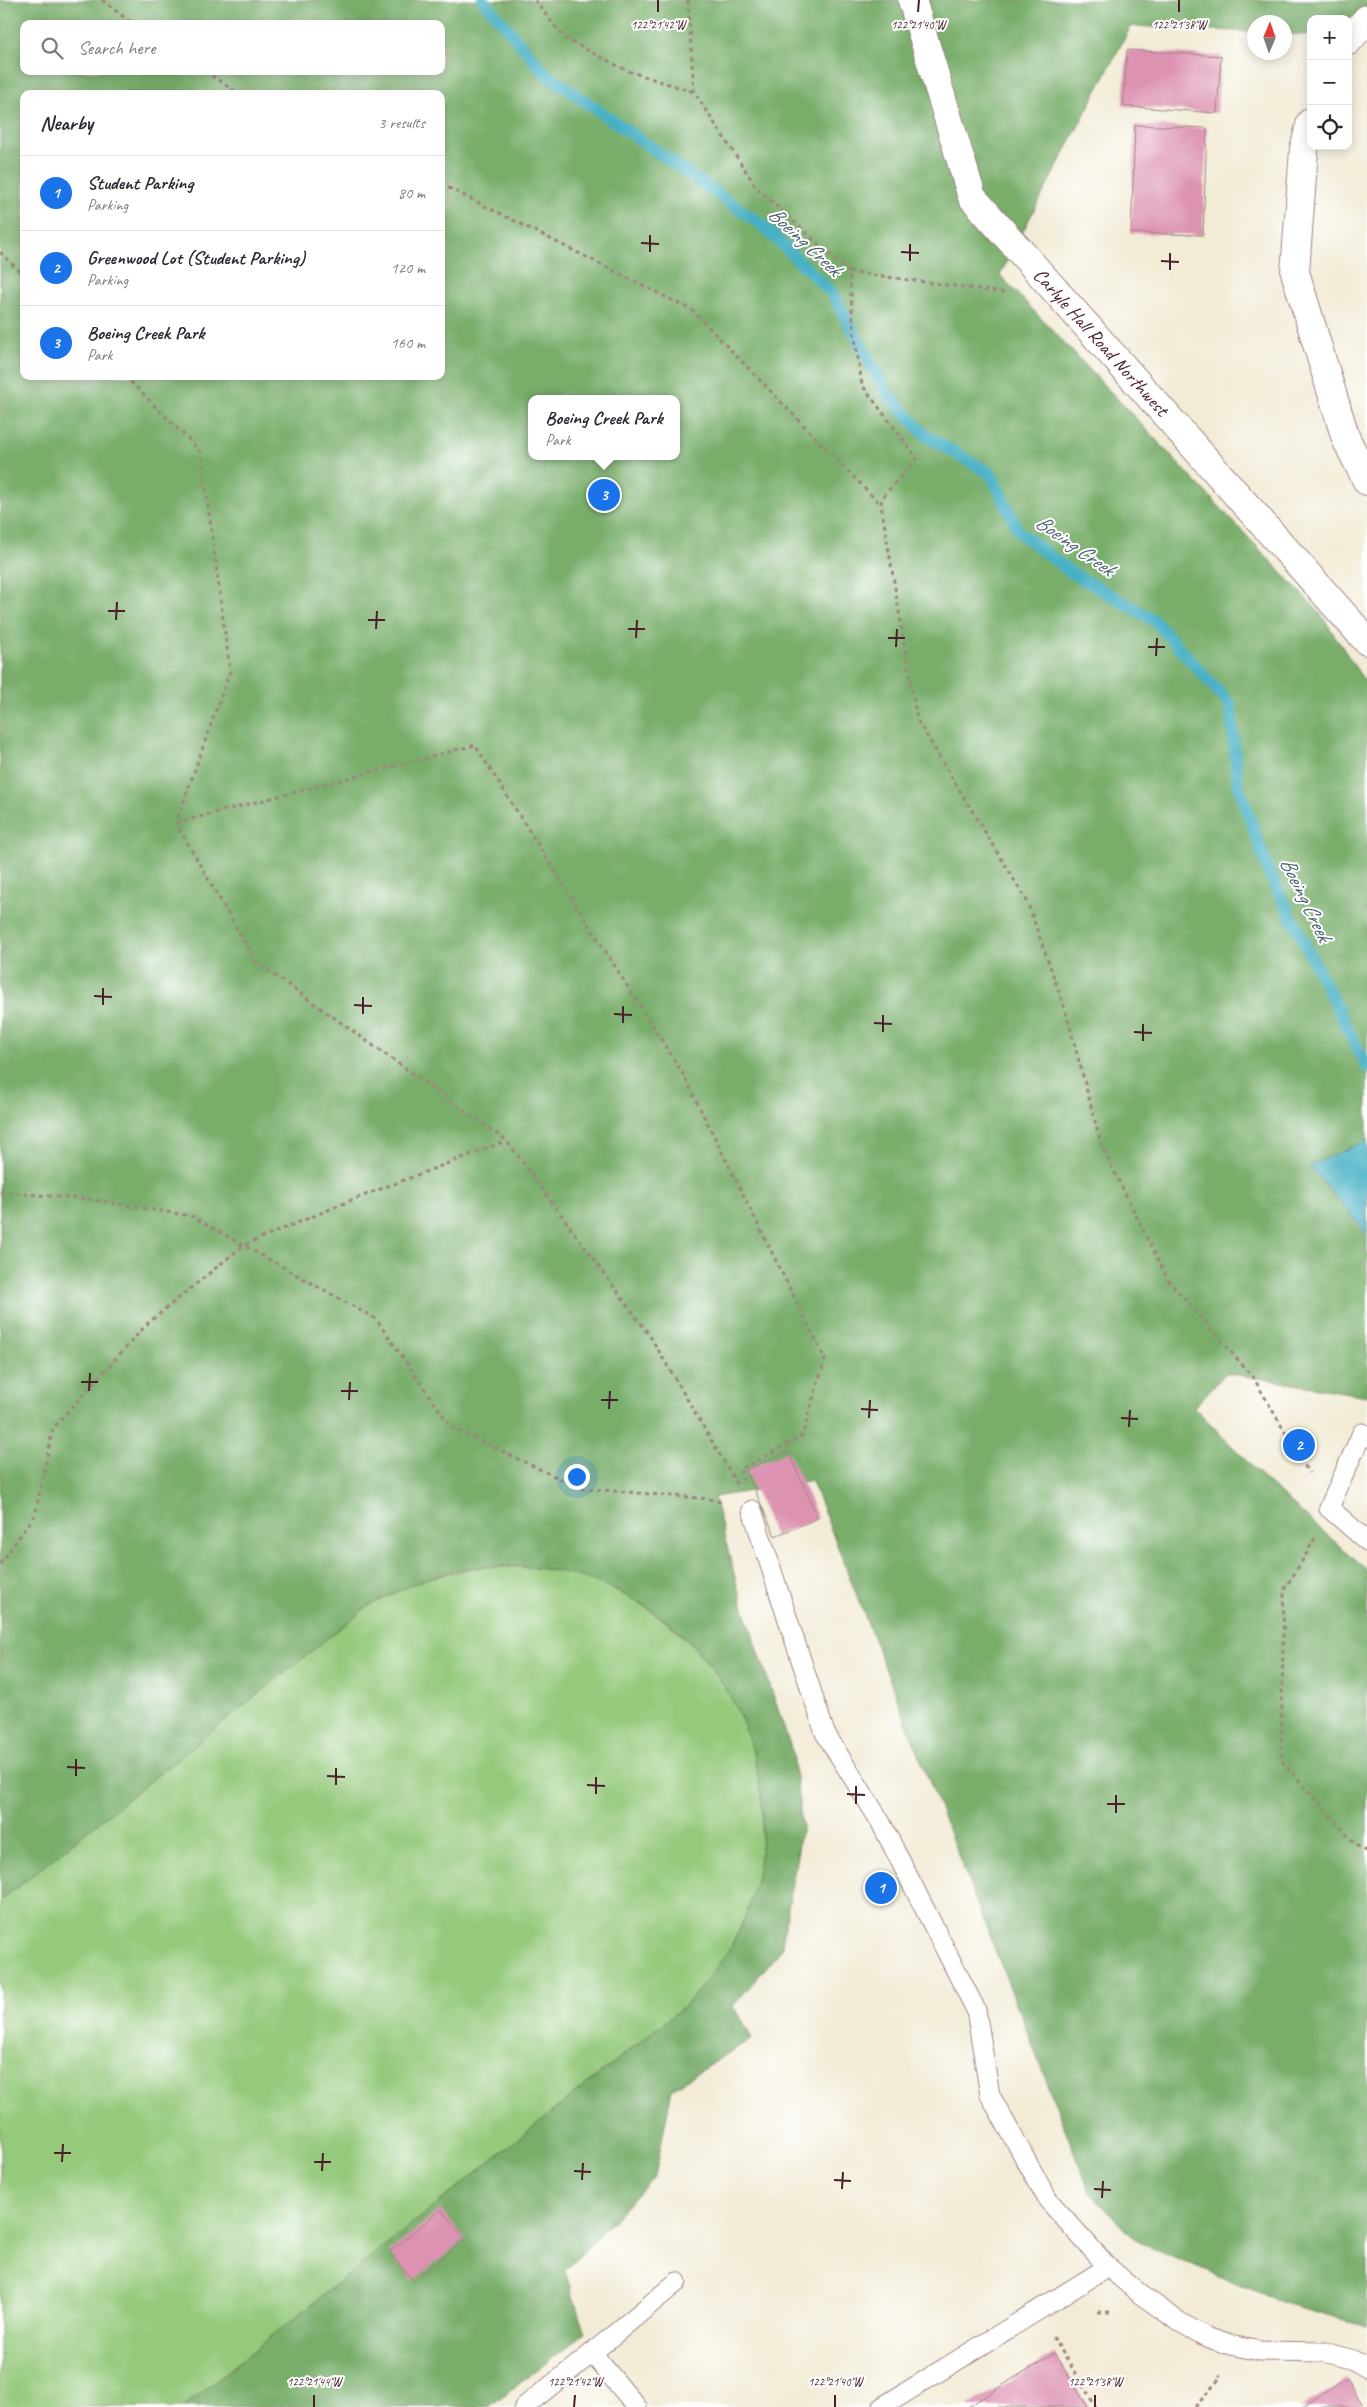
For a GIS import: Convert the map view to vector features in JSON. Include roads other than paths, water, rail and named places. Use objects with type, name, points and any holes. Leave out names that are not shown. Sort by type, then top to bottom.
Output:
[{"type":"street","name":"Carlyle Hall Road Northwest","points":[[912,0],[972,196],[1367,641]]},
{"type":"street","points":[[1352,36],[1367,19]]},
{"type":"street","points":[[1307,137],[1304,149],[1295,272],[1346,439],[1367,481]]},
{"type":"lane","points":[[1367,1437],[1362,1433],[1329,1508],[1367,1541]]},
{"type":"lane","points":[[752,1510],[825,1733],[880,1821],[976,2010],[990,2095],[1048,2200],[1108,2267],[1147,2299],[1178,2321],[1206,2336],[1230,2345],[1260,2351],[1326,2352],[1353,2360],[1367,2368]]},
{"type":"lane","points":[[882,2407],[1108,2267]]},
{"type":"lane","points":[[524,2407],[676,2282]]},
{"type":"lane","points":[[592,2353],[637,2407]]},
{"type":"water","points":[[1367,1140],[1367,1234],[1310,1166]]},
{"type":"waterway","name":"Boeing Creek","points":[[483,0],[545,73],[762,225],[832,293],[887,393],[925,435],[991,474],[1019,532],[1069,571],[1155,621],[1230,704],[1238,784],[1269,873],[1367,1067]]},
{"type":"place","name":"Boeing Creek Park","points":[[604,495]]},
{"type":"place","name":"Greenwood Lot (Student Parking)","points":[[1299,1445]]},
{"type":"place","name":"Student Parking","points":[[881,1888]]}]
